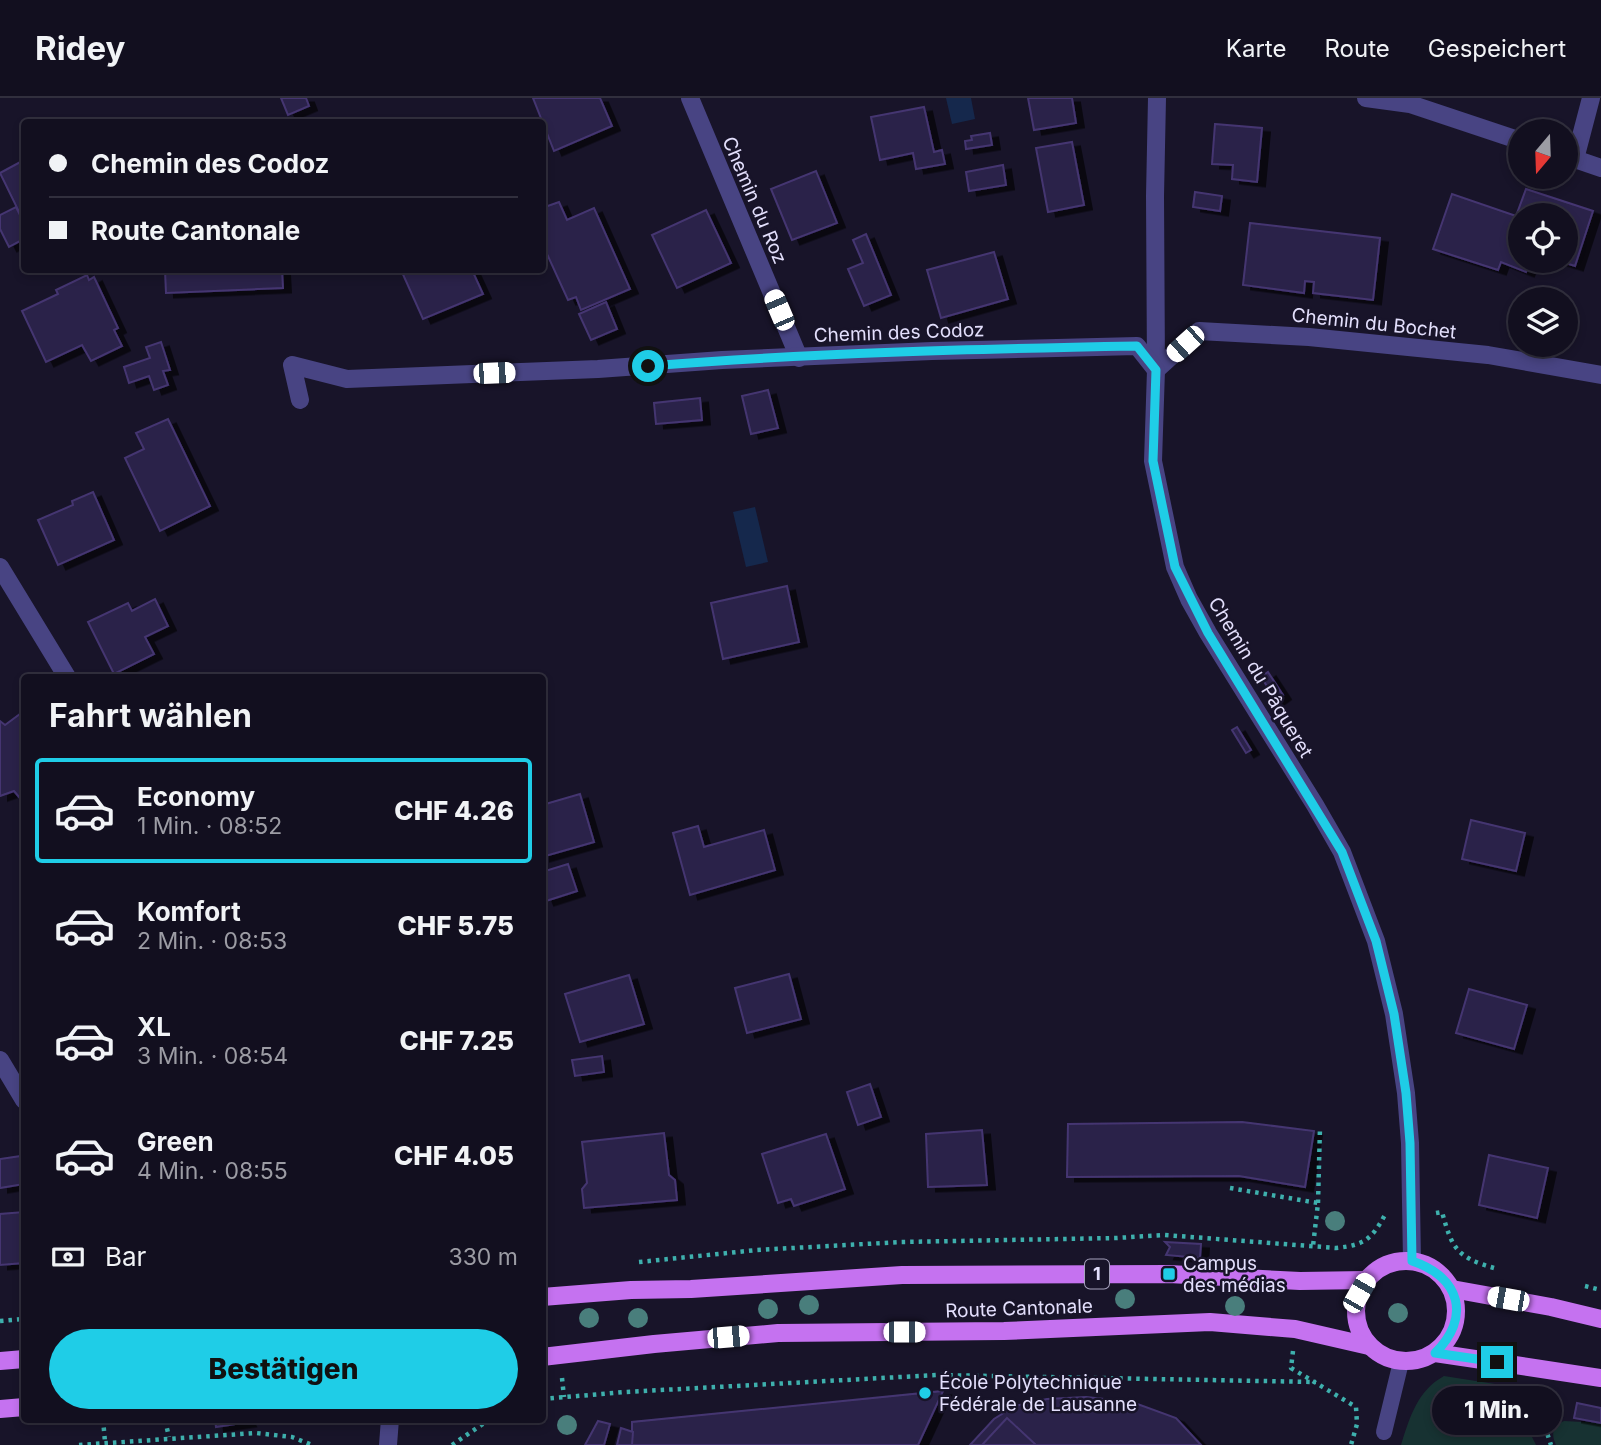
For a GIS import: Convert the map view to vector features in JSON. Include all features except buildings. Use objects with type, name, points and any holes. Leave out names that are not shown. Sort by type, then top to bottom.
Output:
[{"type":"main road","points":[[1412,1261],[1428,1266],[1442,1276],[1451,1289],[1457,1306],[1455,1324],[1448,1340],[1435,1353],[1418,1361],[1401,1362],[1384,1357],[1369,1346],[1357,1321],[1356,1307],[1366,1280],[1387,1265],[1412,1261]]},
{"type":"main road","name":"Route Cantonale","points":[[546,1297],[902,1275],[1158,1274],[1366,1280]]},
{"type":"main road","points":[[1451,1289],[1552,1307],[1601,1319]]},
{"type":"main road","name":"Route Cantonale","points":[[546,1357],[778,1333],[1004,1331],[1210,1322],[1295,1329],[1369,1346]]},
{"type":"main road","points":[[1435,1353],[1601,1378]]},
{"type":"main road","points":[[0,1361],[21,1359]]},
{"type":"main road","points":[[0,1409],[21,1407]]},
{"type":"street","name":"Chemin du Roz","points":[[690,98],[799,358]]},
{"type":"street","name":"Chemin du Pâqueret","points":[[1157,98],[1153,461],[1175,567],[1213,642],[1315,804],[1342,852],[1376,941],[1394,1014],[1406,1093],[1410,1143],[1412,1261]]},
{"type":"street","points":[[1366,98],[1410,104],[1508,137]]},
{"type":"street","points":[[1578,137],[1591,98]]},
{"type":"street","points":[[1578,160],[1601,168]]},
{"type":"street","name":"Chemin du Bochet","points":[[1156,370],[1199,331],[1309,337],[1488,355],[1601,375]]},
{"type":"street","name":"Chemin des Codoz","points":[[300,400],[292,365],[347,379],[932,351],[1137,346],[1156,370]]},
{"type":"street","points":[[0,567],[65,674]]},
{"type":"street","points":[[0,1060],[21,1095]]},
{"type":"street","points":[[388,1445],[390,1423]]},
{"type":"lane","points":[[1384,1432],[1401,1362]]},
{"type":"path","points":[[1313,1246],[1318,1203],[1320,1127]]},
{"type":"path","points":[[1230,1188],[1318,1203]]},
{"type":"path","points":[[1353,1246],[1365,1242],[1371,1236],[1387,1212]]},
{"type":"path","points":[[1436,1213],[1442,1212],[1451,1243],[1461,1254],[1481,1264]]},
{"type":"path","points":[[0,1321],[21,1319]]},
{"type":"path","points":[[1293,1351],[1291,1368],[1356,1407],[1357,1424],[1351,1445]]},
{"type":"path","points":[[546,1399],[961,1375],[1316,1382]]},
{"type":"path","points":[[562,1379],[564,1397]]},
{"type":"path","points":[[1535,1394],[1551,1445]]},
{"type":"path","points":[[103,1423],[105,1442]]},
{"type":"path","points":[[166,1423],[169,1437]]},
{"type":"path","points":[[453,1445],[485,1423]]},
{"type":"path","points":[[79,1445],[256,1433],[292,1437],[312,1445]]},
{"type":"green space","points":[[1444,1376],[1495,1384],[1497,1400],[1504,1411],[1528,1429],[1536,1445],[1401,1445],[1411,1415],[1421,1397]]},
{"type":"green space","points":[[1564,1421],[1601,1423],[1601,1445],[1556,1445],[1554,1431],[1557,1425]]},
{"type":"water","points":[[946,98],[971,98],[975,119],[952,124]]},
{"type":"water","points":[[755,507],[768,562],[746,567],[733,512]]},
{"type":"place","name":"Campus des médias","points":[[1169,1274]]},
{"type":"place","name":"École Polytechnique Fédérale de Lausanne","points":[[925,1393]]},
{"type":"route","points":[[648,366],[932,351],[1137,346],[1156,370],[1153,461],[1175,567],[1208,633],[1342,852],[1376,941],[1394,1014],[1406,1093],[1410,1143],[1412,1261],[1428,1266],[1442,1276],[1451,1289],[1457,1306],[1455,1324],[1448,1340],[1435,1353],[1497,1362]]}]
